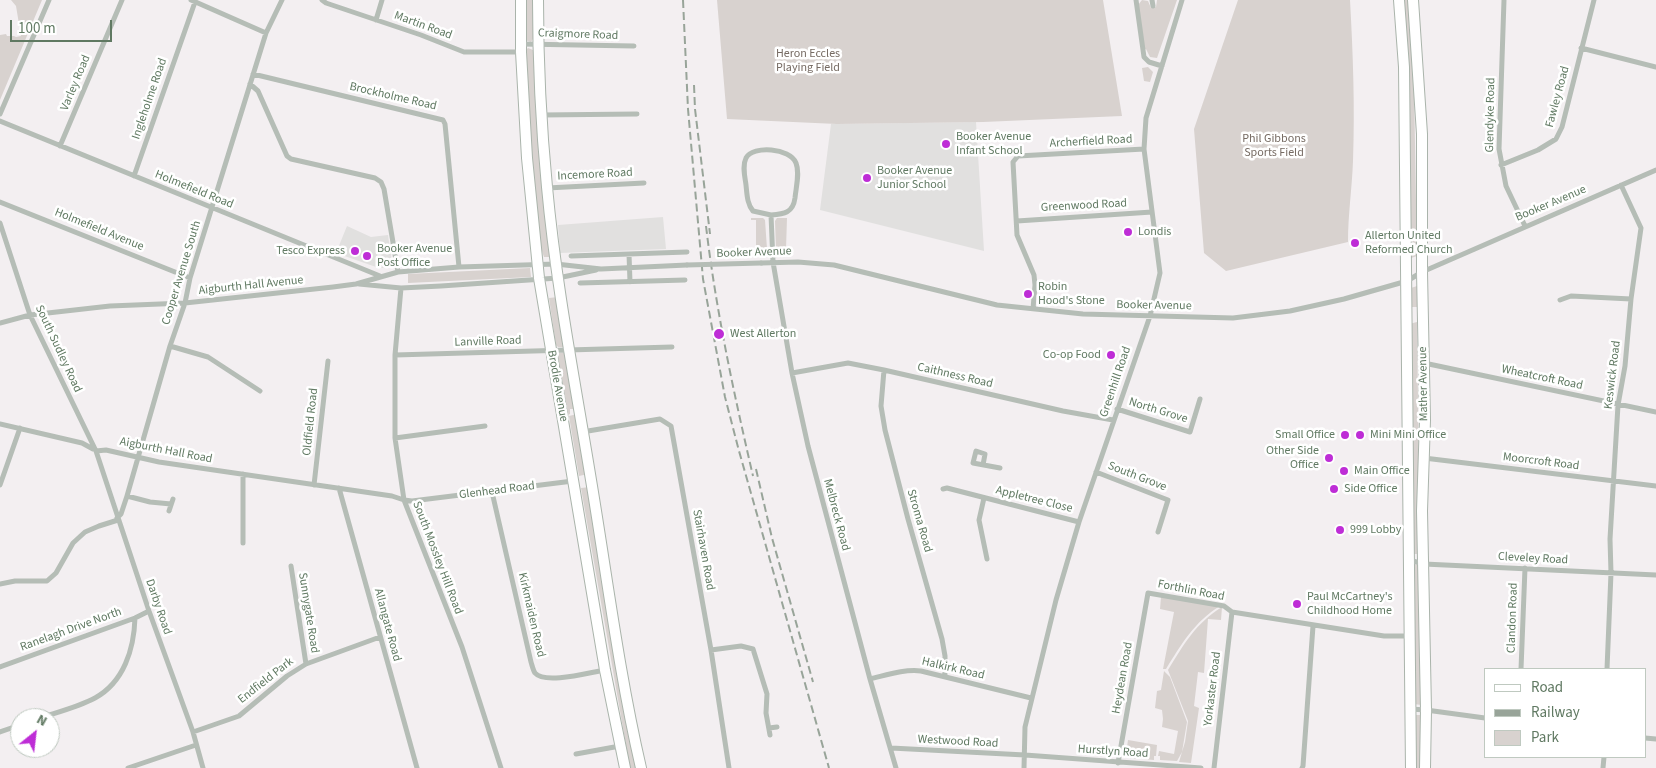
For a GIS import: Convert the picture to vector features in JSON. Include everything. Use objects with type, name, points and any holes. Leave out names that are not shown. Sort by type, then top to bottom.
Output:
[{"type":"street","points":[[0,114],[49,0]]},
{"type":"street","name":"Varley Road","points":[[60,146],[122,0]]},
{"type":"street","name":"Cooper Avenue South","points":[[118,519],[127,496],[170,346],[185,303],[190,278],[253,74],[266,33],[282,0]]},
{"type":"street","name":"Martin Road","points":[[322,0],[422,35],[464,52],[521,48]]},
{"type":"street","points":[[376,20],[382,0]]},
{"type":"street","name":"Brodie Avenue","points":[[520,0],[527,158],[539,278],[605,670],[624,768]]},
{"type":"street","name":"Brodie Avenue","points":[[538,0],[541,115],[556,264],[568,349],[591,478],[621,670],[641,768]]},
{"type":"street","points":[[1136,0],[1144,57],[1149,62],[1162,66]]},
{"type":"street","name":"Greenhill Road","points":[[1024,768],[1025,727],[1056,600],[1078,522],[1150,316],[1160,273],[1144,149],[1146,118],[1182,0]]},
{"type":"street","name":"Mather Avenue","points":[[1399,0],[1404,67],[1411,768]]},
{"type":"street","name":"Mather Avenue","points":[[1413,0],[1422,134],[1422,272],[1426,420],[1422,511],[1426,710],[1425,768]]},
{"type":"street","name":"Glendyke Road","points":[[1504,0],[1499,149],[1506,186],[1525,226]]},
{"type":"street","name":"Fawley Road","points":[[1501,165],[1538,150],[1556,139],[1562,127],[1594,0]]},
{"type":"street","points":[[193,1],[266,33]]},
{"type":"street","name":"Ingleholme Road","points":[[134,176],[193,1]]},
{"type":"street","name":"Craigmore Road","points":[[521,48],[538,43],[634,46]]},
{"type":"street","points":[[1581,48],[1656,67]]},
{"type":"street","name":"Brockholme Road","points":[[253,74],[443,120],[445,124],[459,266]]},
{"type":"street","points":[[250,84],[258,91],[287,156],[291,159],[375,178],[381,182],[384,188],[398,272]]},
{"type":"street","points":[[541,115],[637,114]]},
{"type":"street","name":"Holmefield Road","points":[[0,121],[381,276]]},
{"type":"street","name":"Archerfield Road","points":[[1034,309],[1034,275],[1019,241],[1014,162],[1016,157],[1144,149]]},
{"type":"street","points":[[755,151],[785,152],[796,163],[797,171],[793,207],[788,213],[771,215],[753,211],[748,203],[744,163],[748,155],[755,151]]},
{"type":"street","name":"Booker Avenue","points":[[356,284],[402,288],[558,278],[601,269],[773,262],[834,265],[980,302],[1034,309],[1083,314],[1233,318],[1280,312],[1344,299],[1406,281],[1525,226],[1656,170]]},
{"type":"street","name":"Incemore Road","points":[[547,188],[644,183]]},
{"type":"street","name":"Keswick Road","points":[[1607,668],[1611,573],[1610,539],[1618,405],[1625,366],[1631,299],[1641,228],[1621,185]]},
{"type":"street","name":"Holmefield Avenue","points":[[0,202],[190,278]]},
{"type":"street","name":"Greenwood Road","points":[[1017,221],[1152,212]]},
{"type":"street","name":"Melbreck Road","points":[[771,215],[773,262],[792,373],[808,446],[870,679],[896,768]]},
{"type":"street","name":"South Sudley Road","points":[[0,223],[30,315],[96,451]]},
{"type":"street","points":[[571,256],[687,252]]},
{"type":"street","points":[[629,254],[630,282]]},
{"type":"street","points":[[578,256],[579,266]]},
{"type":"street","name":"Booker Avenue","points":[[356,284],[398,272],[459,266],[556,264],[601,269]]},
{"type":"street","points":[[580,283],[685,280]]},
{"type":"street","name":"Aigburth Hall Avenue","points":[[0,324],[30,315],[110,306],[185,303],[356,284]]},
{"type":"street","name":"South Mossley Hill Road","points":[[402,288],[395,354],[396,438],[404,500],[462,647],[501,768]]},
{"type":"street","points":[[1560,300],[1571,296],[1631,299]]},
{"type":"street","points":[[170,346],[208,357],[260,391]]},
{"type":"street","name":"Lanville Road","points":[[395,354],[672,347]]},
{"type":"street","name":"Oldfield Road","points":[[314,485],[328,361]]},
{"type":"street","name":"Caithness Road","points":[[792,373],[848,363],[1063,411],[1113,420]]},
{"type":"street","name":"Wheatcroft Road","points":[[1424,363],[1656,412]]},
{"type":"street","name":"Stroma Road","points":[[884,370],[881,406],[885,430],[942,639],[945,656],[945,677]]},
{"type":"street","name":"North Grove","points":[[1117,409],[1190,432],[1200,399]]},
{"type":"street","name":"Stairhaven Road","points":[[582,432],[660,419],[671,426],[730,768]]},
{"type":"street","name":"Aigburth Hall Road","points":[[0,424],[82,443],[96,451],[106,450],[159,462],[392,496],[404,500]]},
{"type":"street","points":[[396,438],[485,426]]},
{"type":"street","points":[[0,485],[20,428]]},
{"type":"street","name":"Darby Road","points":[[96,451],[149,611],[193,732],[203,768]]},
{"type":"street","name":"Moorcroft Road","points":[[1424,458],[1656,486]]},
{"type":"street","points":[[983,465],[1000,468]]},
{"type":"street","name":"South Grove","points":[[1096,472],[1168,500],[1158,532]]},
{"type":"street","points":[[243,474],[243,543]]},
{"type":"street","name":"Glenhead Road","points":[[404,500],[412,501],[492,492],[591,478]]},
{"type":"street","name":"Allangate Road","points":[[339,488],[417,768]]},
{"type":"street","name":"Appletree Close","points":[[943,489],[947,488],[1078,522]]},
{"type":"street","name":"Kirkmaiden Road","points":[[492,492],[531,662],[536,674],[544,678],[556,678],[605,670]]},
{"type":"street","points":[[127,496],[150,502],[172,502],[169,511]]},
{"type":"street","name":"Appletree Close","points":[[984,498],[979,520],[987,559]]},
{"type":"street","points":[[0,584],[15,581],[47,580],[56,573],[73,543],[84,532],[118,519]]},
{"type":"street","name":"Cleveley Road","points":[[1409,560],[1424,564],[1656,575]]},
{"type":"street","name":"Sunnygate Road","points":[[291,566],[306,664]]},
{"type":"street","name":"Clandon Road","points":[[1521,668],[1525,568]]},
{"type":"street","name":"Forthlin Road","points":[[1148,597],[1148,593],[1214,604],[1224,606],[1232,612],[1313,626],[1384,636],[1410,636]]},
{"type":"street","name":"Heydean Road","points":[[1118,763],[1148,597]]},
{"type":"street","name":"Ranelagh Drive North","points":[[0,667],[135,618],[149,611]]},
{"type":"street","name":"Yorkaster Road","points":[[1214,768],[1232,612]]},
{"type":"street","points":[[60,711],[89,700],[102,693],[112,683],[127,662],[134,638],[135,618]]},
{"type":"street","points":[[1302,768],[1313,626]]},
{"type":"street","name":"Endfield Park","points":[[193,732],[239,716],[287,676],[306,664],[380,637]]},
{"type":"street","points":[[711,650],[741,646],[753,649],[767,694],[766,713],[770,735]]},
{"type":"street","name":"Halkirk Road","points":[[870,679],[911,670],[1031,698]]},
{"type":"street","points":[[1409,709],[1484,718]]},
{"type":"street","points":[[769,728],[777,727]]},
{"type":"street","points":[[128,768],[196,745]]},
{"type":"street","points":[[576,754],[620,746]]},
{"type":"street","name":"Westwood Road","points":[[891,748],[1025,755]]},
{"type":"street","name":"Hurstlyn Road","points":[[1025,755],[1201,768]]},
{"type":"shaded area","points":[[976,122],[984,251],[820,210],[831,124]]},
{"type":"shaded area","points":[[663,217],[666,249],[560,253],[558,225]]},
{"type":"shaded area","points":[[347,226],[371,237],[388,235],[392,263],[383,268],[376,267],[336,253]]},
{"type":"green space","points":[[11,0],[42,0],[0,100],[0,35],[21,36],[16,6]]},
{"type":"green space","points":[[524,0],[533,0],[533,39],[531,42],[525,40]]},
{"type":"green space","name":"Heron Eccles Playing Field","points":[[717,0],[1103,0],[1122,116],[983,122],[837,124],[727,119]]},
{"type":"green space","points":[[1142,0],[1148,1],[1151,8],[1156,7],[1157,0],[1177,0],[1157,58],[1150,57],[1146,49],[1144,50],[1138,5]]},
{"type":"green space","name":"Phil Gibbons Sports Field","points":[[1238,0],[1350,0],[1354,121],[1353,161],[1348,242],[1226,271],[1204,253],[1194,129]]},
{"type":"green space","points":[[1400,0],[1408,0],[1414,88],[1417,256],[1408,259]]},
{"type":"green space","points":[[528,48],[533,50],[534,57],[536,113],[551,257],[544,257],[540,245],[528,116],[525,51]]},
{"type":"green space","points":[[1148,67],[1153,72],[1150,82],[1144,81],[1142,68]]},
{"type":"green space","points":[[751,218],[763,218],[765,220],[767,249],[756,249],[756,220],[751,220]]},
{"type":"green space","points":[[777,218],[787,218],[786,249],[776,248],[775,221]]},
{"type":"green space","points":[[530,268],[531,277],[408,283],[408,274]]},
{"type":"green space","points":[[1417,286],[1417,307],[1408,307],[1408,289]]},
{"type":"green space","points":[[558,297],[564,347],[556,345],[549,298]]},
{"type":"green space","points":[[1417,322],[1420,554],[1411,554],[1409,324]]},
{"type":"green space","points":[[566,352],[574,409],[570,409],[570,414],[568,415],[558,355],[559,353]]},
{"type":"green space","points":[[577,414],[588,474],[579,476],[569,416]]},
{"type":"green space","points":[[590,487],[639,768],[630,768],[581,488]]},
{"type":"green space","points":[[1412,564],[1420,565],[1422,705],[1413,704]]},
{"type":"green space","points":[[1161,597],[1220,606],[1195,627],[1166,669],[1163,669],[1174,612],[1160,609]]},
{"type":"green space","points":[[1222,607],[1221,620],[1208,619],[1204,673],[1198,672],[1194,706],[1199,708],[1191,763],[1179,762],[1185,742],[1188,721],[1168,670],[1185,643],[1198,627]]},
{"type":"green space","points":[[1164,671],[1170,677],[1187,722],[1182,752],[1177,761],[1160,760],[1160,756],[1158,756],[1159,751],[1174,754],[1178,731],[1162,727],[1162,710],[1155,708],[1157,691],[1161,690]]},
{"type":"green space","points":[[1415,715],[1422,715],[1423,768],[1415,768]]},
{"type":"green space","points":[[1128,740],[1157,745],[1154,760],[1129,758],[1126,754]]},
{"type":"railway","points":[[683,0],[688,109],[703,279],[725,397],[829,768]]},
{"type":"railway","points":[[694,85],[695,109],[710,234]]},
{"type":"railway","points":[[706,226],[726,352],[753,476]]},
{"type":"railway","points":[[756,469],[772,538],[813,682]]},
{"type":"place","name":"Booker Avenue Infant School","points":[[946,144]]},
{"type":"place","name":"Booker Avenue Junior School","points":[[867,178]]},
{"type":"place","name":"Londis","points":[[1128,232]]},
{"type":"place","name":"Allerton United Reformed Church","points":[[1355,243]]},
{"type":"place","name":"Tesco Express","points":[[355,251]]},
{"type":"place","name":"Booker Avenue Post Office","points":[[367,256]]},
{"type":"place","name":"Robin Hood's Stone","points":[[1028,294]]},
{"type":"place","name":"West Allerton","points":[[719,334]]},
{"type":"place","name":"Co-op Food","points":[[1111,355]]},
{"type":"place","name":"Small Office","points":[[1345,435]]},
{"type":"place","name":"Mini Mini Office","points":[[1360,435]]},
{"type":"place","name":"Other Side Office","points":[[1329,458]]},
{"type":"place","name":"Main Office","points":[[1344,471]]},
{"type":"place","name":"Side Office","points":[[1334,489]]},
{"type":"place","name":"999 Lobby","points":[[1340,530]]},
{"type":"place","name":"Paul McCartney's Childhood Home","points":[[1297,604]]}]
